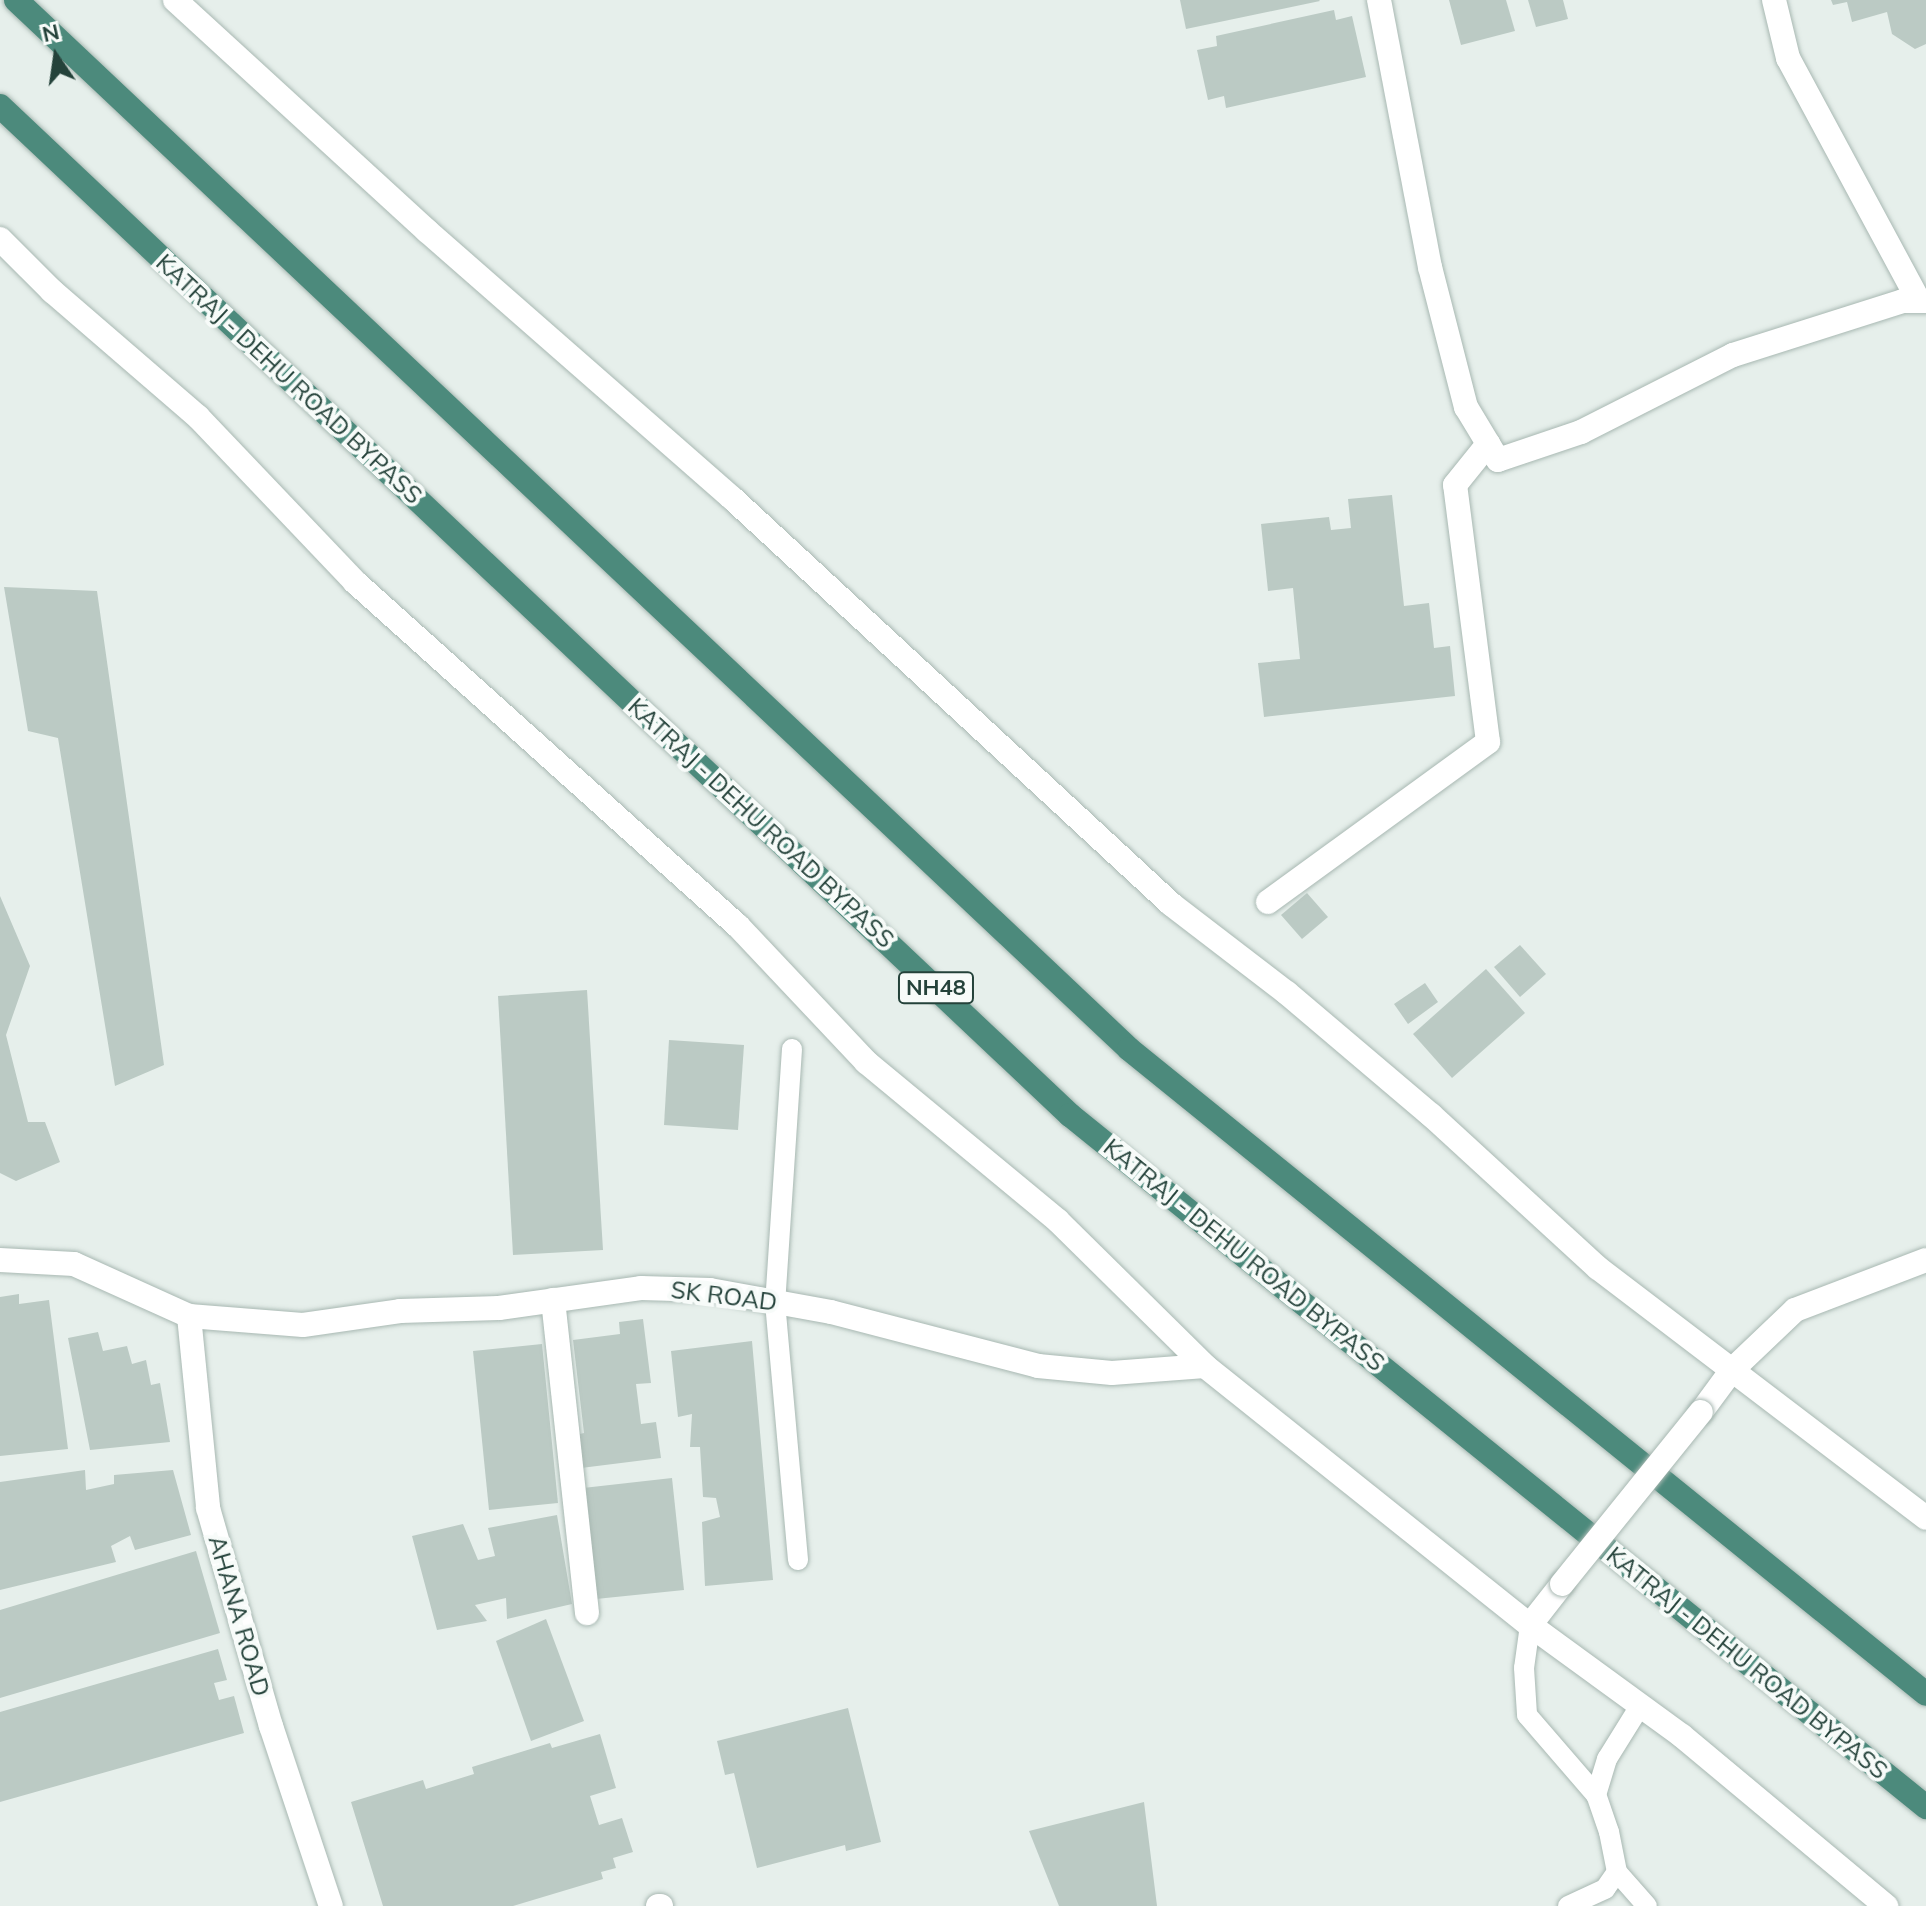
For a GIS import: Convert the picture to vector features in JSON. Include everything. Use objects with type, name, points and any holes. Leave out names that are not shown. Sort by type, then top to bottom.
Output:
[{"type":"highway","points":[[16,0],[1129,1049],[1926,1694]]},
{"type":"highway","name":"KATRAJ - DEHU ROAD BYPASS","points":[[0,106],[1070,1115],[1926,1807]]},
{"type":"street","points":[[175,0],[427,231],[732,498],[1171,904],[1287,993],[1431,1115],[1598,1268],[1926,1518]]},
{"type":"street","points":[[1379,0],[1430,267],[1466,407],[1498,460],[1581,432],[1733,355],[1903,301],[1922,301],[1788,58],[1774,0]]},
{"type":"street","points":[[0,239],[52,291],[198,417],[355,582],[738,926],[866,1062],[1058,1221],[1205,1366],[1530,1625],[1682,1736],[1886,1906]]},
{"type":"street","points":[[1268,902],[1488,742],[1455,485],[1488,444]]},
{"type":"street","name":"SK ROAD","points":[[0,1260],[74,1264],[189,1316],[303,1325],[400,1311],[499,1308],[641,1288],[710,1290],[831,1312],[1038,1366],[1112,1373],[1205,1366]]},
{"type":"street","points":[[1530,1625],[1732,1370],[1795,1310],[1926,1260]]},
{"type":"street","points":[[553,1300],[587,1613]]},
{"type":"street","name":"AHANA ROAD","points":[[189,1316],[208,1508],[271,1726],[331,1906]]},
{"type":"lane","points":[[792,1049],[775,1302],[798,1560]]},
{"type":"lane","points":[[1530,1625],[1524,1668],[1527,1715],[1596,1795],[1609,1832],[1617,1872],[1647,1906]]},
{"type":"lane","points":[[1596,1795],[1607,1759],[1640,1706]]},
{"type":"lane","points":[[1568,1906],[1605,1889],[1617,1872]]},
{"type":"building","points":[[1180,0],[1319,0],[1320,1],[1186,29]]},
{"type":"building","points":[[1449,0],[1506,0],[1515,31],[1461,45]]},
{"type":"building","points":[[1528,0],[1563,0],[1568,19],[1536,27]]},
{"type":"building","points":[[1831,0],[1926,0],[1926,44],[1915,49],[1892,34],[1887,12],[1852,22],[1847,2],[1833,5]]},
{"type":"building","points":[[1334,10],[1336,20],[1352,16],[1366,77],[1226,108],[1224,96],[1208,100],[1197,50],[1217,46],[1216,36]]},
{"type":"building","points":[[1392,495],[1404,606],[1429,603],[1434,648],[1450,646],[1455,696],[1264,717],[1258,663],[1300,659],[1293,588],[1268,591],[1261,524],[1329,517],[1331,530],[1351,528],[1348,499]]},
{"type":"building","points":[[4,587],[97,591],[164,1065],[115,1086],[58,738],[28,731]]},
{"type":"building","points":[[1307,893],[1328,917],[1302,939],[1281,915]]},
{"type":"building","points":[[0,896],[30,966],[6,1035],[28,1122],[45,1122],[60,1162],[16,1181],[0,1173]]},
{"type":"building","points":[[1520,945],[1546,974],[1520,997],[1494,967]]},
{"type":"building","points":[[1486,969],[1525,1013],[1452,1078],[1413,1034]]},
{"type":"building","points":[[1425,983],[1438,1002],[1408,1024],[1394,1004]]},
{"type":"building","points":[[587,990],[603,1250],[513,1255],[498,996]]},
{"type":"building","points":[[669,1040],[744,1045],[738,1130],[664,1125]]},
{"type":"building","points":[[19,1294],[19,1304],[49,1300],[68,1449],[0,1456],[0,1297]]},
{"type":"building","points":[[643,1319],[651,1383],[636,1384],[641,1424],[656,1422],[661,1458],[581,1468],[576,1435],[584,1433],[573,1340],[620,1334],[619,1322]]},
{"type":"building","points":[[98,1332],[103,1351],[127,1346],[132,1364],[146,1360],[151,1385],[160,1383],[170,1442],[90,1450],[68,1338]]},
{"type":"building","points":[[752,1341],[773,1580],[705,1586],[702,1522],[720,1517],[716,1498],[703,1497],[700,1447],[690,1447],[692,1414],[678,1417],[671,1351]]},
{"type":"building","points":[[542,1344],[558,1503],[489,1510],[473,1351]]},
{"type":"building","points":[[85,1470],[86,1490],[114,1484],[114,1475],[173,1470],[191,1535],[135,1550],[130,1536],[111,1546],[116,1562],[0,1590],[0,1482]]},
{"type":"building","points":[[672,1478],[684,1590],[596,1599],[583,1488]]},
{"type":"building","points":[[557,1515],[572,1604],[507,1619],[506,1598],[475,1605],[487,1621],[437,1630],[412,1536],[463,1524],[478,1560],[495,1556],[488,1528]]},
{"type":"building","points":[[196,1551],[220,1633],[0,1698],[0,1610]]},
{"type":"building","points":[[546,1619],[584,1721],[531,1741],[496,1641]]},
{"type":"building","points":[[218,1649],[227,1680],[214,1683],[219,1700],[234,1696],[244,1733],[0,1802],[0,1712]]},
{"type":"building","points":[[848,1708],[881,1842],[846,1851],[845,1845],[757,1868],[734,1773],[725,1775],[717,1741]]},
{"type":"building","points":[[600,1734],[616,1788],[590,1796],[599,1825],[622,1818],[633,1852],[613,1858],[616,1868],[601,1872],[603,1879],[513,1906],[383,1906],[351,1802],[423,1780],[426,1789],[474,1774],[472,1767],[550,1743],[552,1748]]},
{"type":"building","points":[[1144,1802],[1157,1906],[1059,1906],[1029,1831]]}]
